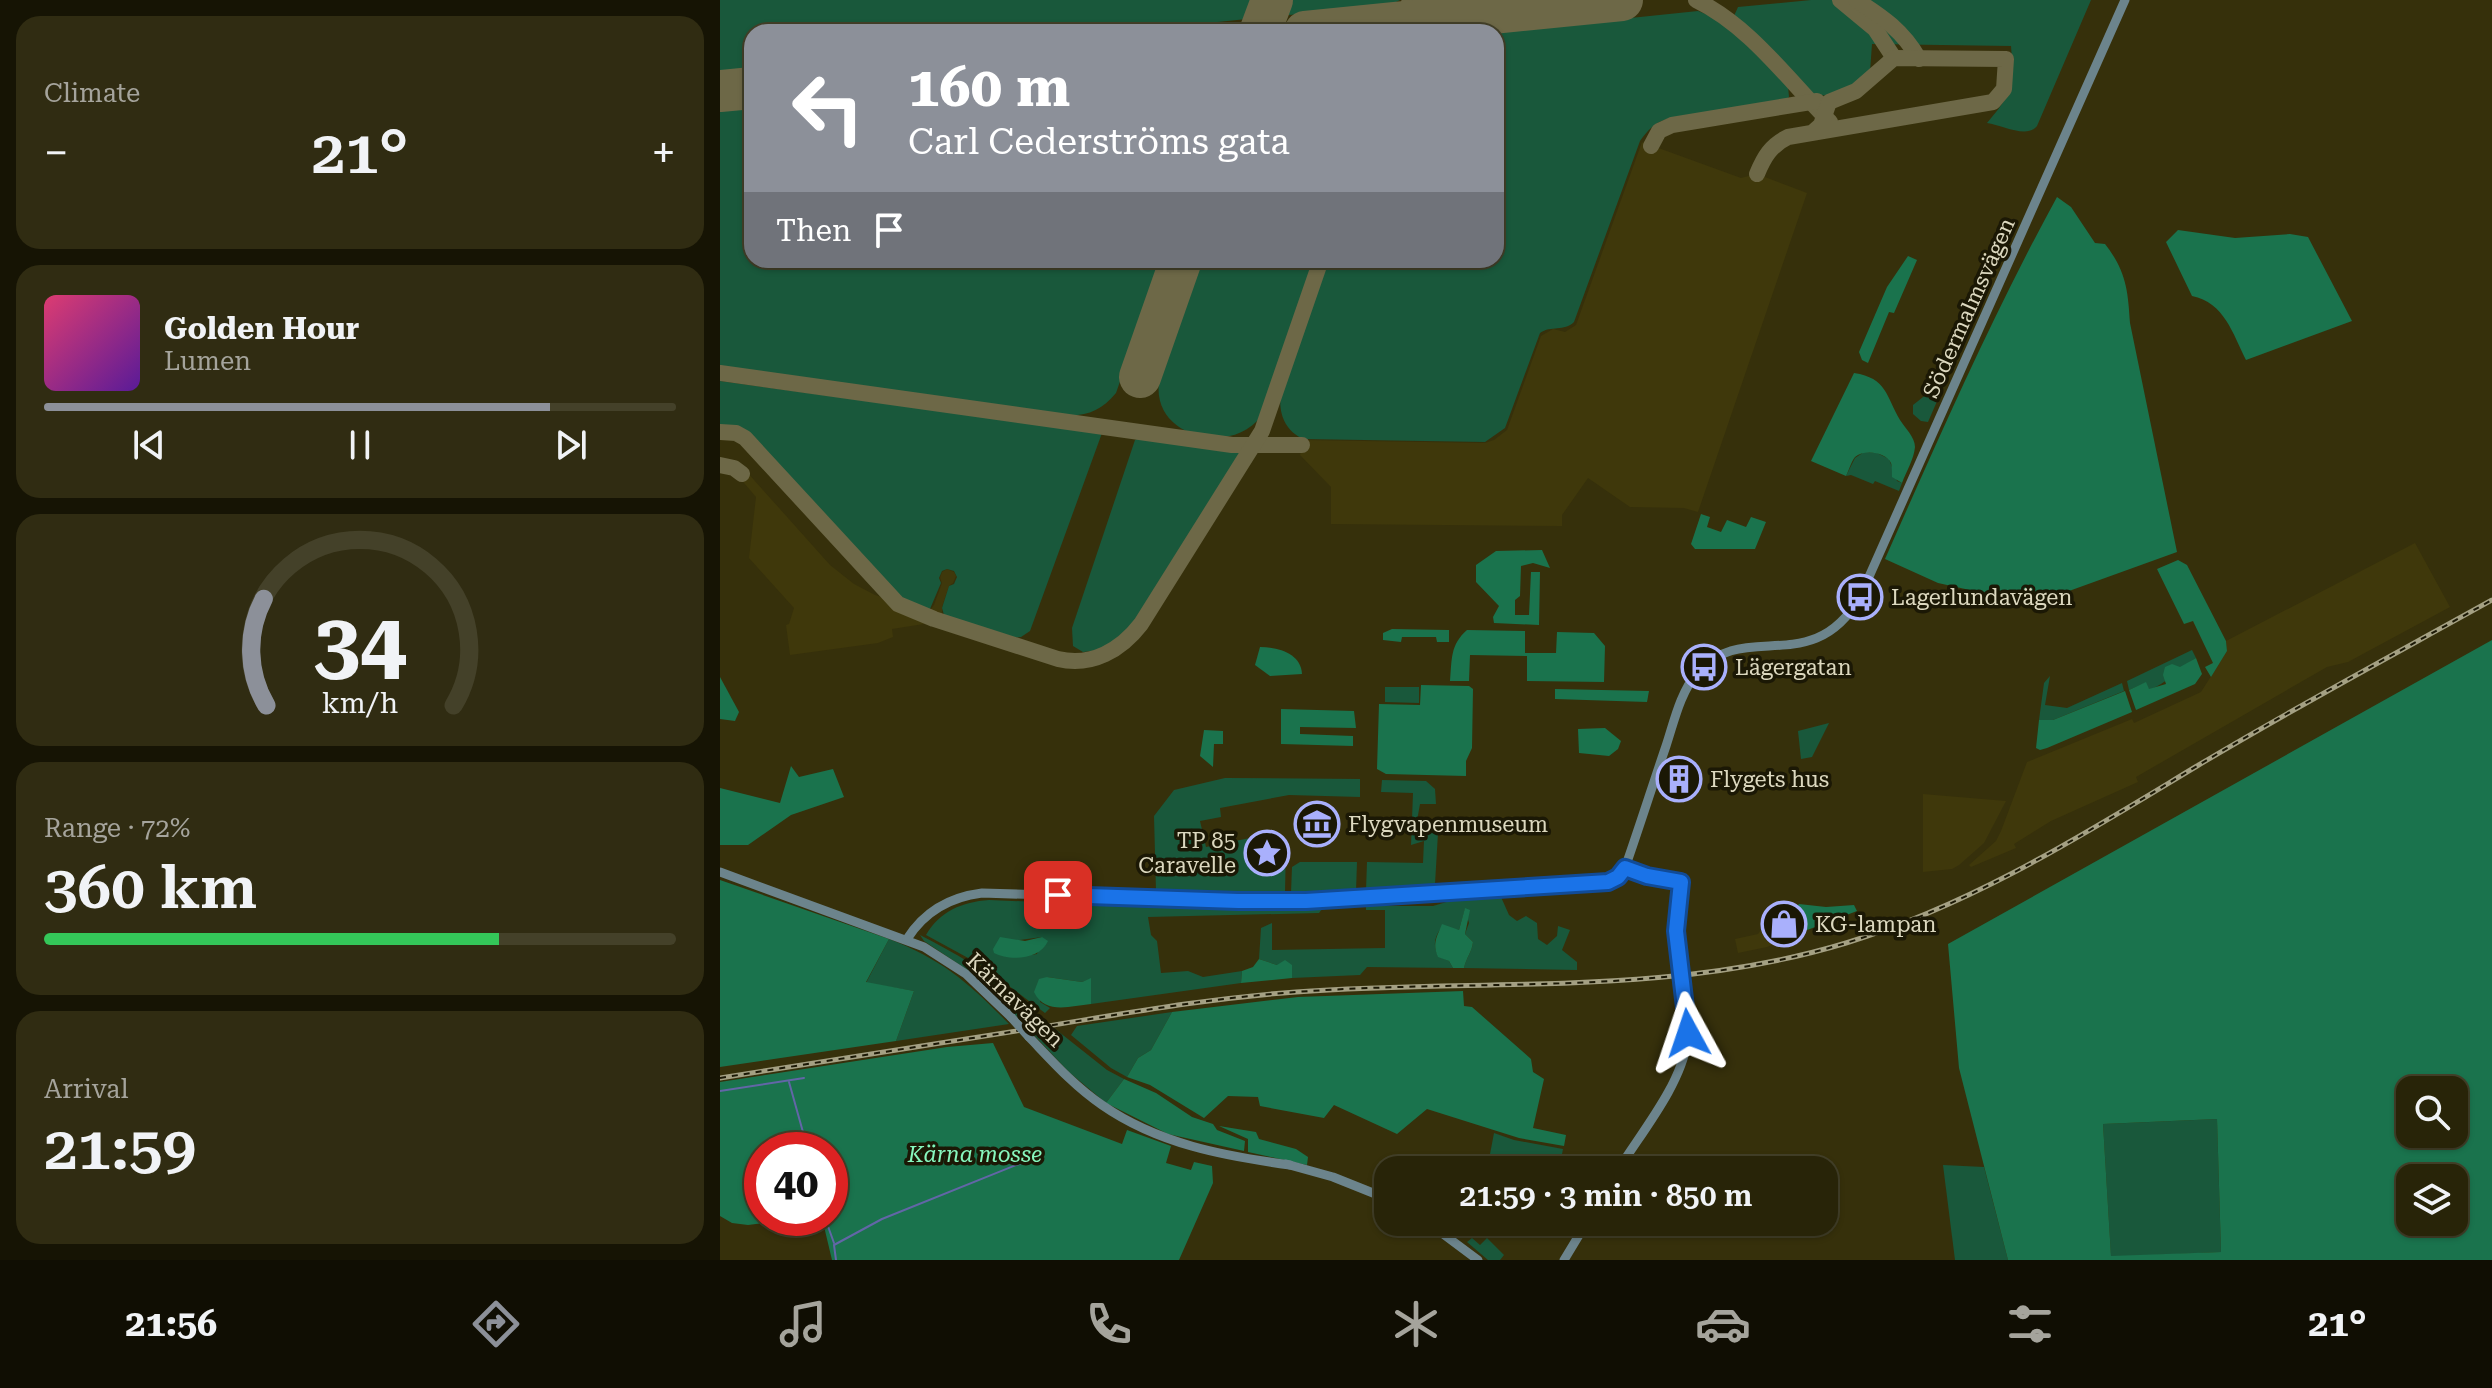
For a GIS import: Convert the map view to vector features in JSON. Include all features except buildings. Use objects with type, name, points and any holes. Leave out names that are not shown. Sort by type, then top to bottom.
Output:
[{"type":"street","name":"Södermalmsvägen","points":[[1625,868],[1666,747],[1688,693],[1713,660],[1744,648],[1805,643],[1839,626],[1850,614],[2125,0]]},
{"type":"street","points":[[907,939],[924,918],[938,908],[962,896],[982,893],[1306,901],[1608,882],[1618,877],[1625,868],[1647,876],[1681,882],[1676,931],[1688,1027],[1682,1062],[1675,1080],[1627,1156]]},
{"type":"street","name":"Kärnavägen","points":[[720,872],[907,939],[954,964],[978,984],[1067,1076],[1101,1105],[1142,1128],[1219,1154],[1290,1165],[1374,1193]]},
{"type":"street","points":[[1446,1236],[1478,1260]]},
{"type":"street","points":[[1564,1260],[1579,1236]]},
{"type":"shaded area","points":[[1642,142],[1741,178],[1757,174],[1807,193],[1698,512],[1684,508],[1630,507],[1588,478],[1562,515],[1562,526],[1331,524],[1331,487],[1300,455],[1304,440],[1485,443],[1507,430],[1541,336],[1553,329],[1565,332],[1576,325]]},
{"type":"shaded area","points":[[746,471],[830,565],[854,584],[875,595],[929,611],[942,583],[942,572],[947,569],[954,572],[956,576],[949,586],[942,615],[992,634],[989,643],[930,623],[892,629],[893,637],[878,643],[790,655],[786,625],[794,608],[749,558],[756,497],[739,477]]},
{"type":"shaded area","points":[[2415,543],[2450,607],[2348,662],[2327,667],[2136,777],[2138,782],[2051,821],[2014,844],[2016,848],[1971,867],[1969,865],[1996,841],[2027,762],[2132,719],[2134,723],[2201,692],[2227,651],[2226,641]]},
{"type":"shaded area","points":[[1923,794],[2006,801],[1984,843],[1959,865],[1952,869],[1923,872]]},
{"type":"shaded area","points":[[1797,913],[1802,932],[1767,947],[1738,953],[1735,939],[1758,934],[1767,921]]},
{"type":"green space","points":[[720,0],[1254,0],[1247,19],[1198,24],[744,24],[744,70],[720,72]]},
{"type":"green space","points":[[1290,0],[1400,0],[1388,6],[1289,15],[1286,11]]},
{"type":"green space","points":[[1811,0],[2091,0],[2037,126],[2027,131],[1987,123],[2010,88],[2011,46],[1872,44],[1870,72],[1856,85],[1831,95],[1804,90],[1734,16],[1738,7]]},
{"type":"green space","points":[[1698,11],[1726,22],[1788,86],[1789,97],[1784,101],[1667,119],[1646,133],[1640,141],[1574,322],[1540,333],[1505,428],[1485,442],[1303,439],[1287,426],[1280,407],[1281,393],[1324,268],[1504,268],[1504,31]]},
{"type":"green space","points":[[744,107],[744,268],[1159,268],[1116,393],[1092,412],[1063,415],[720,368],[720,109]]},
{"type":"green space","points":[[2057,197],[2071,207],[2095,243],[2105,244],[2122,272],[2177,552],[2033,604],[1938,583],[1885,559],[1989,331]]},
{"type":"green space","points":[[2178,230],[2235,238],[2290,234],[2308,237],[2352,321],[2246,360],[2220,312],[2203,299],[2192,296],[2166,242]]},
{"type":"green space","points":[[1908,256],[1917,260],[1894,313],[1889,312],[1868,363],[1862,360],[1859,352],[1887,287]]},
{"type":"green space","points":[[1198,268],[1311,268],[1261,416],[1248,428],[1215,438],[1181,428],[1168,417],[1160,402],[1159,383]]},
{"type":"green space","points":[[1854,373],[1873,379],[1884,389],[1913,440],[1912,461],[1902,483],[1892,477],[1888,459],[1874,453],[1855,457],[1846,476],[1811,461]]},
{"type":"green space","points":[[1941,374],[1948,376],[1928,422],[1921,421],[1913,414],[1913,405],[1932,390]]},
{"type":"green space","points":[[720,381],[1102,433],[1030,631],[1021,637],[1010,638],[944,615],[942,608],[949,586],[954,584],[957,577],[954,571],[947,569],[942,571],[939,578],[941,583],[930,609],[916,607],[898,597],[751,436],[741,429],[720,426]]},
{"type":"green space","points":[[1135,440],[1236,450],[1241,455],[1138,619],[1110,644],[1099,650],[1083,652],[1073,646],[1072,628]]},
{"type":"green space","points":[[1864,452],[1877,453],[1889,459],[1897,481],[1902,483],[1899,491],[1875,481],[1873,484],[1846,476],[1855,458]]},
{"type":"green space","points":[[1701,514],[1710,517],[1707,527],[1721,532],[1727,520],[1746,527],[1751,517],[1766,522],[1755,549],[1695,549],[1691,544]]},
{"type":"green space","points":[[1542,550],[1550,568],[1533,563],[1521,566],[1520,596],[1515,600],[1515,615],[1529,615],[1531,572],[1540,572],[1539,625],[1494,623],[1493,617],[1499,606],[1476,582],[1476,565],[1496,551]]},
{"type":"green space","points":[[2178,560],[2187,565],[2226,641],[2227,651],[2211,677],[2205,667],[2213,663],[2193,621],[2184,624],[2157,569]]},
{"type":"green space","points":[[1392,629],[1449,630],[1449,642],[1437,642],[1436,637],[1402,637],[1401,642],[1383,640],[1383,633]]},
{"type":"green space","points":[[1467,630],[1525,631],[1525,653],[1556,653],[1557,632],[1594,633],[1605,646],[1604,682],[1527,681],[1527,656],[1470,655],[1469,681],[1450,681],[1455,647]]},
{"type":"green space","points":[[2492,640],[2492,1260],[2008,1260],[1959,1068],[1948,944]],"holes":[[[2217,1119],[2221,1252],[2111,1256],[2103,1124]]]},
{"type":"green space","points":[[1260,647],[1274,648],[1293,656],[1302,674],[1270,676],[1255,665]]},
{"type":"green space","points":[[2192,650],[2196,658],[2162,683],[2149,690],[2145,683],[2129,690],[2127,681]]},
{"type":"green space","points":[[2196,658],[2202,674],[2195,684],[2136,710],[2129,690],[2146,682],[2149,689],[2166,684],[2163,675],[2165,667],[2172,664],[2180,667]]},
{"type":"green space","points":[[2050,676],[2045,705],[2067,708],[2122,683],[2124,691],[2053,720],[2039,720],[2044,683]]},
{"type":"green space","points":[[720,677],[739,712],[735,721],[720,719]]},
{"type":"green space","points":[[1421,685],[1469,686],[1473,689],[1472,748],[1466,761],[1466,776],[1386,774],[1377,769],[1379,704],[1420,705]]},
{"type":"green space","points":[[1385,687],[1419,687],[1419,703],[1385,702]]},
{"type":"green space","points":[[1555,689],[1649,691],[1647,702],[1555,699]]},
{"type":"green space","points":[[2125,691],[2132,712],[2047,748],[2036,748],[2039,720],[2053,720]]},
{"type":"green space","points":[[1281,709],[1354,711],[1356,728],[1300,727],[1300,734],[1353,736],[1353,746],[1281,744]]},
{"type":"green space","points":[[1829,723],[1812,757],[1801,759],[1798,731]]},
{"type":"green space","points":[[1605,728],[1621,741],[1618,749],[1609,756],[1579,753],[1578,729]]},
{"type":"green space","points":[[1204,730],[1223,731],[1223,744],[1214,744],[1213,767],[1200,756]]},
{"type":"green space","points":[[791,766],[799,777],[833,769],[844,797],[791,815],[748,845],[720,845],[720,788],[780,803]]},
{"type":"green space","points":[[1225,778],[1360,779],[1360,797],[1289,795],[1220,808],[1221,817],[1200,821],[1206,847],[1274,833],[1276,845],[1286,843],[1285,893],[1156,891],[1154,816],[1174,790]]},
{"type":"green space","points":[[1382,780],[1426,781],[1435,789],[1436,804],[1420,804],[1416,826],[1438,833],[1435,884],[1423,885],[1422,889],[1366,890],[1367,862],[1423,863],[1424,841],[1411,845],[1413,793],[1381,792]]},
{"type":"green space","points":[[1300,862],[1357,862],[1356,891],[1291,893],[1292,867]]},
{"type":"green space","points":[[720,880],[889,939],[866,982],[914,991],[896,1041],[720,1067]]},
{"type":"green space","points":[[1501,897],[1509,915],[1517,921],[1526,916],[1537,923],[1538,939],[1547,945],[1557,936],[1558,926],[1570,930],[1562,950],[1577,962],[1577,970],[1464,968],[1473,942],[1465,934],[1469,923],[1465,909],[1459,930],[1441,928],[1436,938],[1438,956],[1449,961],[1453,968],[1367,967],[1360,975],[1292,978],[1292,965],[1277,965],[1259,959],[1261,928],[1272,923],[1272,950],[1385,948],[1385,910],[1366,910],[1366,906],[1433,906],[1450,901]]},
{"type":"green space","points":[[979,901],[1207,909],[1322,909],[1319,913],[1148,917],[1151,935],[1157,941],[1161,973],[1188,971],[1203,977],[1242,971],[1241,983],[1091,1004],[1090,979],[1082,982],[1047,977],[1040,1002],[1050,1008],[1045,1013],[981,965],[926,935],[945,914]],"holes":[[[1042,937],[1037,954],[1019,957],[1005,955],[1013,941]]]},
{"type":"green space","points":[[1799,904],[1826,907],[1854,905],[1857,911],[1802,932],[1795,909]]},
{"type":"green space","points":[[1465,908],[1470,910],[1465,934],[1473,942],[1464,968],[1453,968],[1449,961],[1438,957],[1436,940],[1442,924],[1459,930]]},
{"type":"green space","points":[[920,935],[979,969],[1034,1009],[1020,1020],[972,973],[924,941]]},
{"type":"green space","points":[[1000,937],[1025,941],[1042,937],[1048,941],[1031,955],[1008,957],[994,953]]},
{"type":"green space","points":[[889,939],[940,964],[981,996],[1009,1024],[896,1041],[914,991],[866,983]]},
{"type":"green space","points":[[1259,959],[1277,965],[1285,960],[1292,965],[1292,978],[1241,983],[1242,971],[1253,967]]},
{"type":"green space","points":[[1047,977],[1082,982],[1091,978],[1091,1004],[1059,1007],[1045,1004],[1034,992],[1039,979]]},
{"type":"green space","points":[[1463,991],[1464,1006],[1472,1007],[1531,1059],[1533,1072],[1544,1079],[1533,1128],[1566,1135],[1564,1146],[1519,1138],[1427,1109],[1397,1134],[1334,1105],[1324,1118],[1260,1106],[1258,1097],[1228,1096],[1204,1118],[1150,1085],[1127,1077],[1138,1058],[1151,1050],[1172,1012],[1298,997]]},
{"type":"green space","points":[[1172,1012],[1151,1050],[1138,1058],[1127,1077],[1071,1035],[1077,1026]]},
{"type":"green space","points":[[1054,1028],[1107,1070],[1124,1079],[1106,1103],[1069,1072],[1031,1032]]},
{"type":"green space","name":"Kärna mosse","points":[[993,1043],[1024,1107],[1122,1144],[1127,1130],[1171,1146],[1166,1163],[1191,1170],[1194,1162],[1212,1166],[1213,1183],[1179,1260],[832,1260],[826,1236],[848,1236],[848,1132],[744,1132],[744,1224],[732,1223],[720,1216],[720,1082],[947,1047]]},
{"type":"green space","points":[[1124,1079],[1156,1093],[1192,1117],[1213,1124],[1217,1130],[1245,1141],[1244,1151],[1168,1134],[1106,1103]]},
{"type":"green space","points":[[2217,1119],[2221,1252],[2111,1257],[2103,1124]]},
{"type":"green space","points":[[1219,1126],[1256,1132],[1259,1139],[1296,1149],[1308,1157],[1307,1165],[1248,1152],[1248,1139]]},
{"type":"green space","points":[[1494,1133],[1563,1149],[1562,1156],[1490,1156]]},
{"type":"green space","points":[[1943,1165],[1984,1167],[2008,1260],[1955,1260]]},
{"type":"green space","points":[[1472,1238],[1480,1245],[1487,1238],[1504,1255],[1500,1260],[1488,1260],[1467,1242]]},
{"type":"waterway","points":[[720,1091],[804,1078]]},
{"type":"waterway","points":[[789,1082],[803,1132]]},
{"type":"waterway","points":[[836,1260],[834,1245],[882,1219],[1036,1157]]},
{"type":"waterway","points":[[831,1236],[834,1243]]},
{"type":"taxiway","points":[[1402,24],[1410,0]]},
{"type":"taxiway","points":[[1696,0],[1716,11],[1751,39],[1830,122]]},
{"type":"taxiway","points":[[1840,0],[1875,29],[1894,58]]},
{"type":"taxiway","points":[[1856,0],[1892,25],[1919,59]]},
{"type":"taxiway","points":[[1757,174],[1769,152],[1788,137],[1993,102],[2004,89],[2006,59],[1894,58],[1856,91],[1829,102],[1821,125],[1812,133]]},
{"type":"taxiway","points":[[1651,146],[1659,131],[1672,125],[1817,101]]},
{"type":"taxiway","points":[[720,432],[736,433],[745,438],[898,604],[934,619],[1058,659],[1082,661],[1094,658],[1115,649],[1141,624],[1262,431],[1318,268]]},
{"type":"taxiway","points":[[720,373],[1232,445],[1302,445]]},
{"type":"taxiway","points":[[720,465],[734,468],[742,474]]},
{"type":"runway","points":[[1263,24],[1272,0]]},
{"type":"runway","points":[[1384,24],[1622,0]]},
{"type":"runway","points":[[720,91],[744,89]]},
{"type":"runway","points":[[1140,377],[1178,268]]},
{"type":"railway","points":[[720,1078],[1231,998],[1366,988],[1641,979],[1710,972],[1778,960],[1846,943],[1893,927],[1984,888],[2112,817],[2270,723],[2492,600]]},
{"type":"place","name":"Lagerlundavägen","points":[[1860,597]]},
{"type":"place","name":"Lägergatan","points":[[1704,667]]},
{"type":"place","name":"Flygets hus","points":[[1679,779]]},
{"type":"place","name":"Flygvapenmuseum","points":[[1317,824]]},
{"type":"place","name":"TP 85 Caravelle","points":[[1267,853]]},
{"type":"place","name":"KG-lampan","points":[[1784,924]]},
{"type":"route","points":[[1058,895],[1238,901],[1412,896],[1608,882],[1618,877],[1625,868],[1647,876],[1681,882],[1676,931],[1688,1033]]}]
